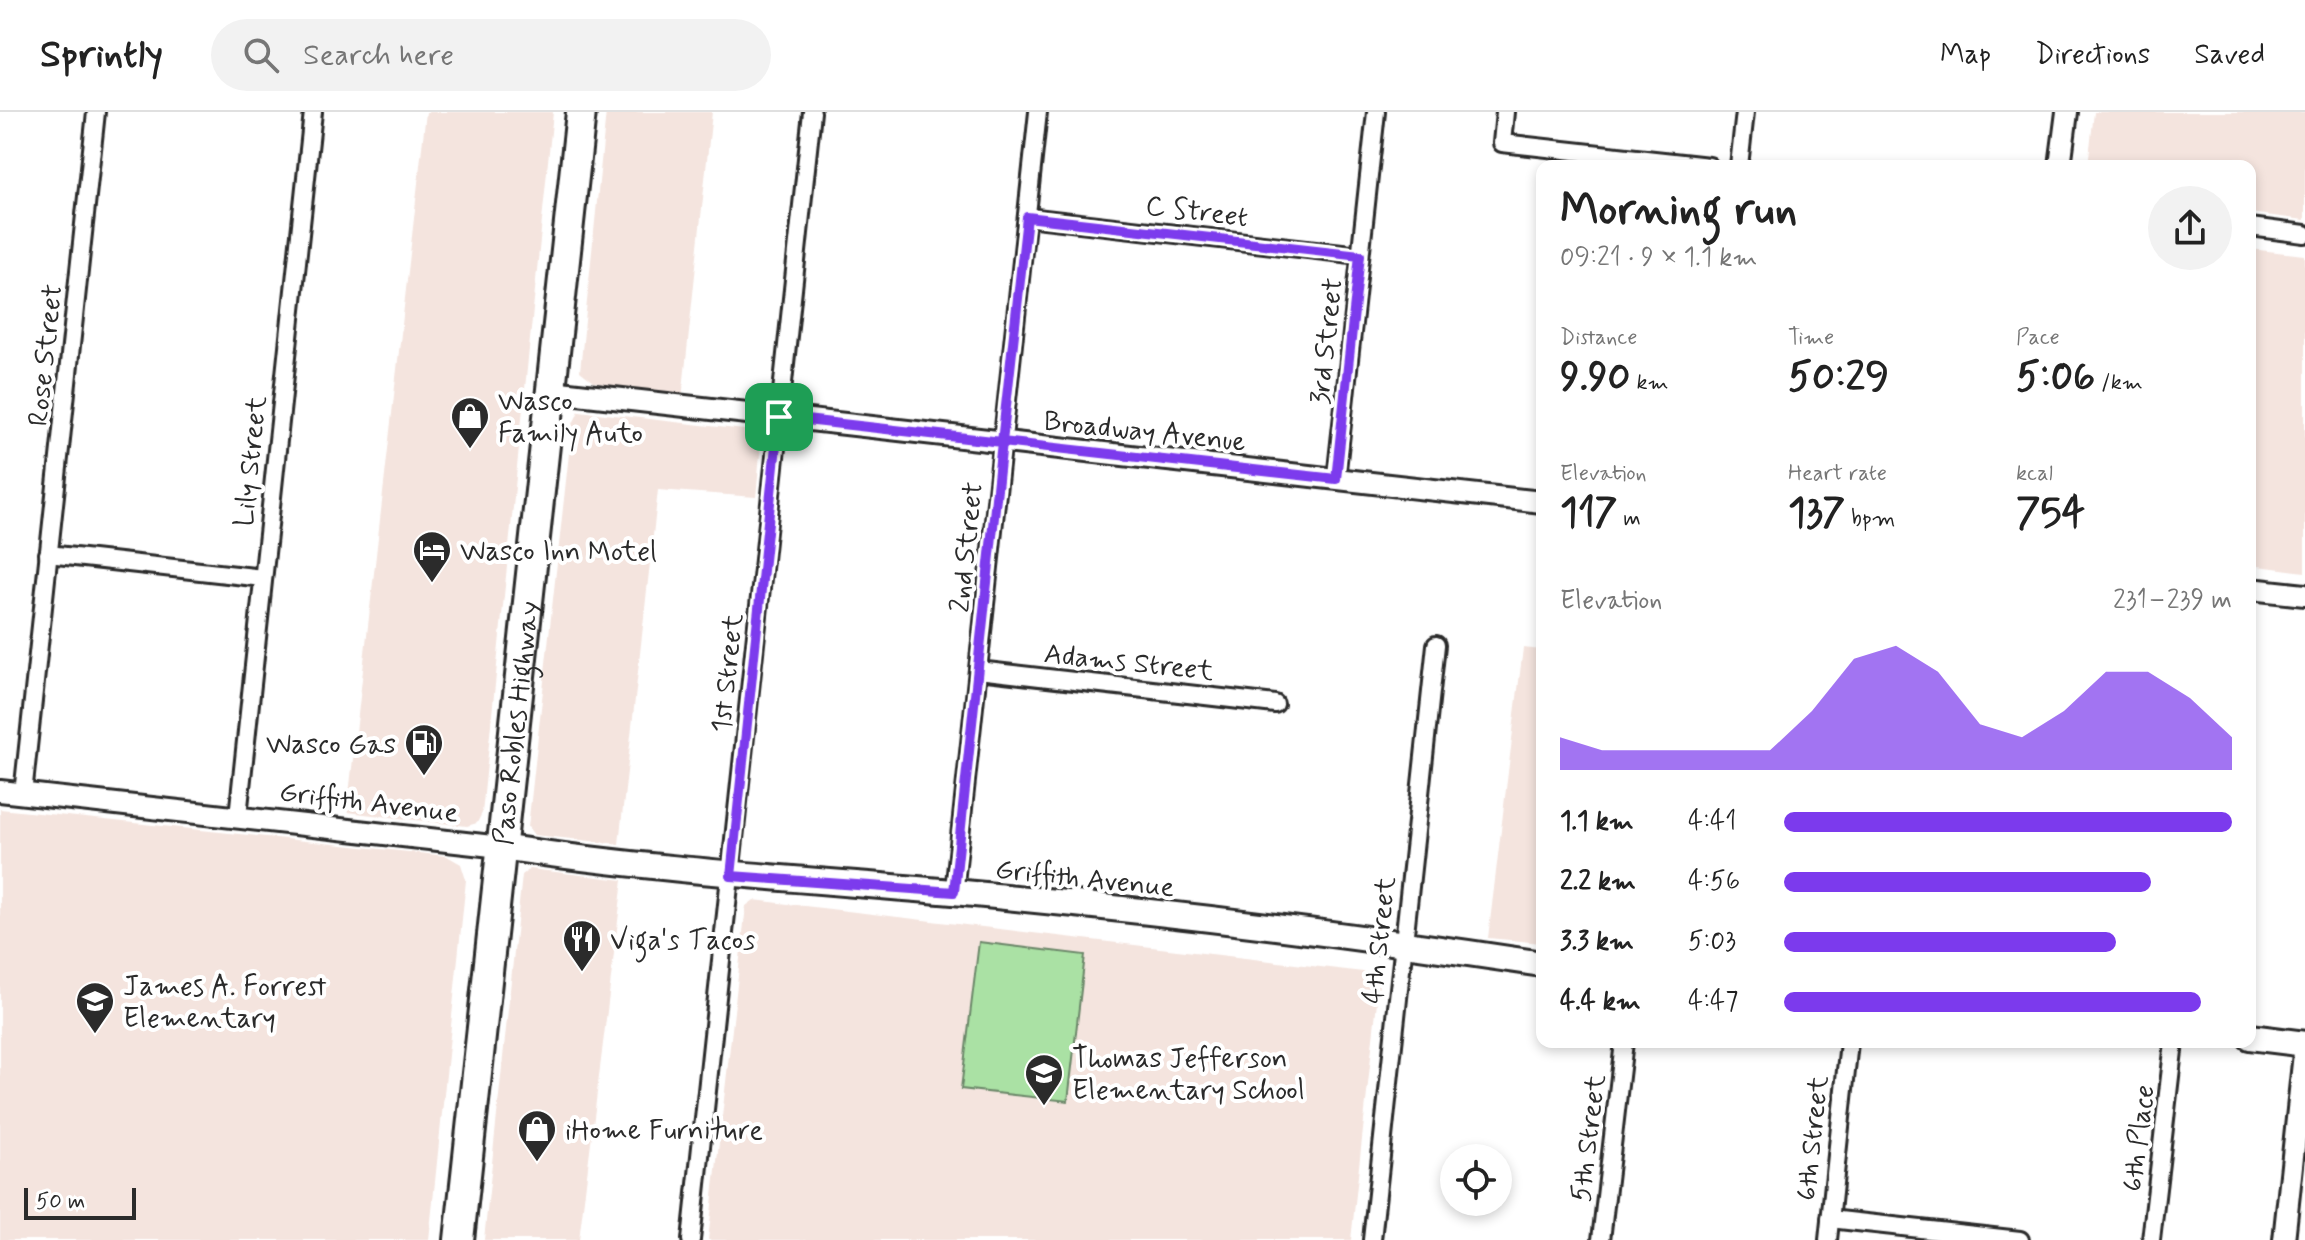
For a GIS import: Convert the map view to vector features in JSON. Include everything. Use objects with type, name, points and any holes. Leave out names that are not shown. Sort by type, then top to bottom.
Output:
[{"type":"highway","name":"Paso Robles Highway","points":[[459,1240],[581,112]]},
{"type":"main road","name":"Griffith Avenue","points":[[501,847],[731,876],[954,892],[1404,943],[1536,963]]},
{"type":"main road","points":[[2256,1038],[2305,1044]]},
{"type":"street","name":"Rose Street","points":[[23,794],[96,112]]},
{"type":"street","name":"Lily Street","points":[[238,816],[313,112]]},
{"type":"street","name":"1st Street","points":[[691,1240],[812,112]]},
{"type":"street","name":"2nd Street","points":[[954,892],[1038,112]]},
{"type":"street","name":"3rd Street","points":[[1336,479],[1376,112]]},
{"type":"street","points":[[1505,112],[1502,143],[1655,160]]},
{"type":"street","points":[[1740,160],[1745,112]]},
{"type":"street","points":[[2061,160],[2067,112]]},
{"type":"street","name":"C Street","points":[[1027,217],[1360,255]]},
{"type":"street","points":[[2256,228],[2305,234]]},
{"type":"street","name":"Broadway Avenue","points":[[551,391],[1536,501]]},
{"type":"street","points":[[48,554],[263,578]]},
{"type":"street","points":[[2256,590],[2305,595]]},
{"type":"street","name":"4th Street","points":[[1372,1240],[1436,645]]},
{"type":"street","name":"Adams Street","points":[[978,670],[1275,704]]},
{"type":"street","name":"Griffith Avenue","points":[[0,791],[501,847]]},
{"type":"street","points":[[2284,1240],[2305,1044]]},
{"type":"street","name":"5th Street","points":[[1601,1240],[1623,1048]]},
{"type":"street","name":"6th Street","points":[[1828,1240],[1848,1048]]},
{"type":"street","name":"6th Place","points":[[2151,1240],[2173,1048]]},
{"type":"street","points":[[1830,1219],[2020,1240]]},
{"type":"shaded area","points":[[426,112],[553,112],[482,813],[477,823],[467,826],[347,812]]},
{"type":"shaded area","points":[[606,112],[712,112],[682,399],[594,382],[580,371]]},
{"type":"shaded area","points":[[2094,112],[2305,112],[2305,220],[2256,214],[2256,160],[2089,160]]},
{"type":"shaded area","points":[[2256,250],[2305,255],[2305,572],[2256,566]]},
{"type":"shaded area","points":[[579,411],[762,432],[756,497],[658,490],[619,844],[534,835],[528,827],[572,426]]},
{"type":"shaded area","points":[[1523,648],[1536,649],[1536,942],[1488,938]]},
{"type":"shaded area","points":[[0,809],[447,856],[461,864],[466,880],[429,1240],[0,1240]]},
{"type":"shaded area","points":[[530,869],[623,880],[579,1240],[484,1240],[522,875]]},
{"type":"shaded area","name":"Thomas Jefferson Elementary School","points":[[754,900],[1380,974],[1351,1240],[708,1240],[746,906]]},
{"type":"green space","points":[[979,942],[1085,955],[1068,1101],[961,1089]]},
{"type":"place","name":"Wasco Family Auto","points":[[470,450]]},
{"type":"place","name":"Wasco Inn Motel","points":[[432,584]]},
{"type":"place","name":"Wasco Gas","points":[[424,777]]},
{"type":"place","name":"Viga's Tacos","points":[[582,973]]},
{"type":"place","name":"James A. Forrest Elementary","points":[[95,1035]]},
{"type":"place","name":"Thomas Jefferson Elementary School","points":[[1044,1107]]},
{"type":"place","name":"iHome Furniture","points":[[537,1163]]},
{"type":"route","points":[[779,417],[731,876],[954,892],[1002,442],[1336,479],[1360,255],[1027,217],[1002,442],[779,417]]}]
